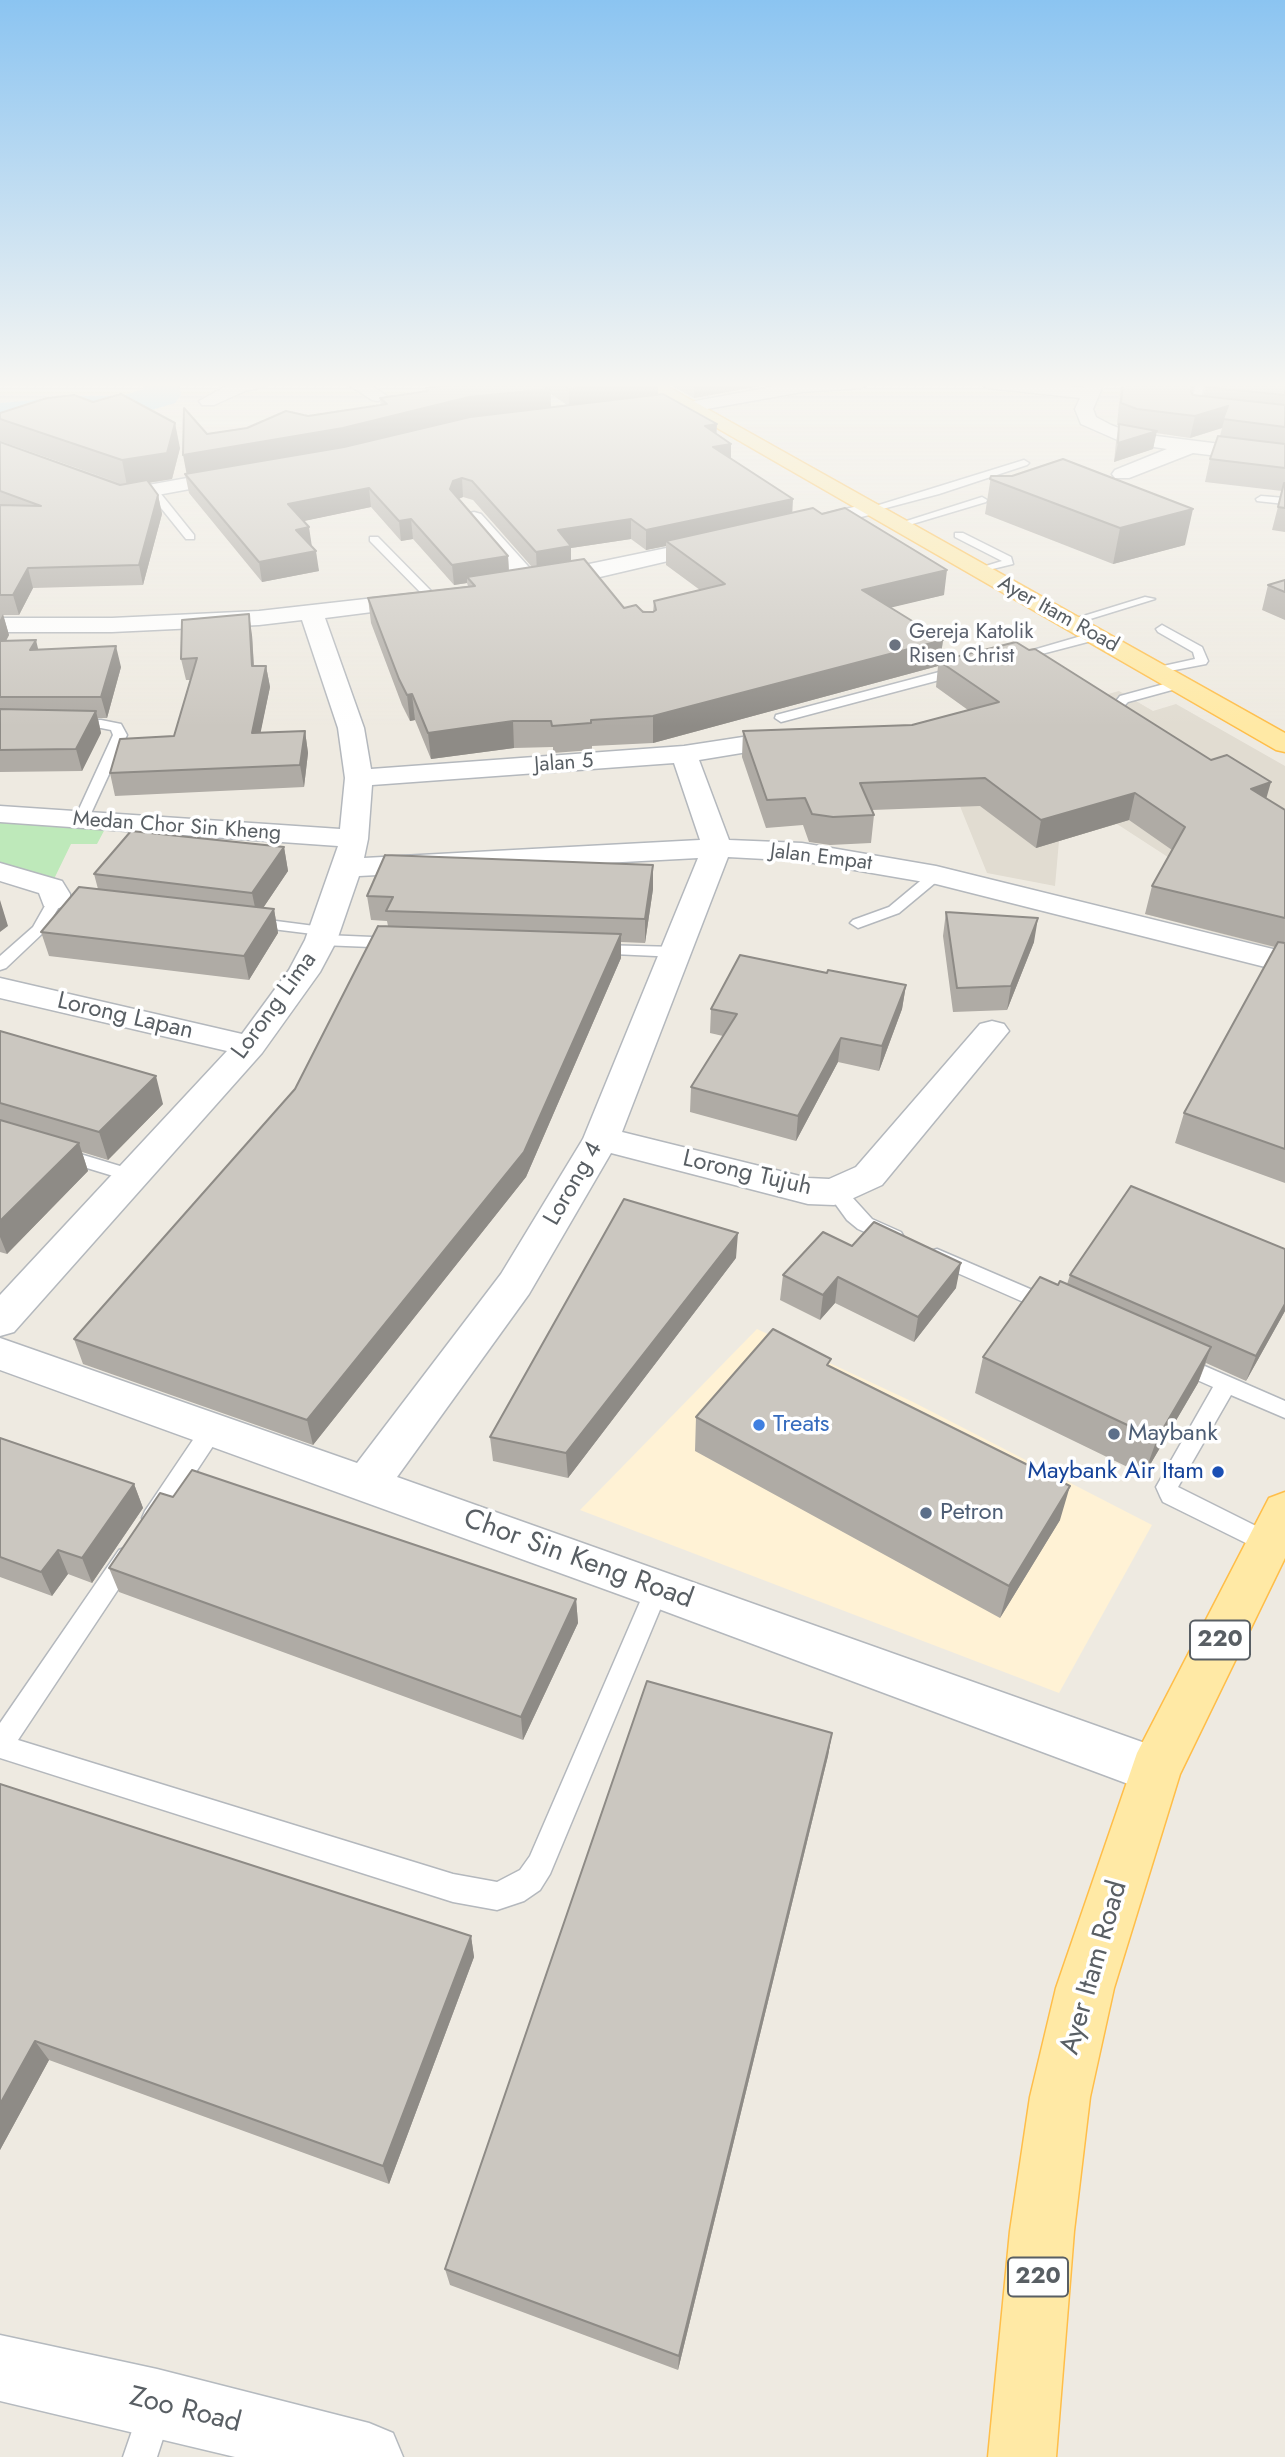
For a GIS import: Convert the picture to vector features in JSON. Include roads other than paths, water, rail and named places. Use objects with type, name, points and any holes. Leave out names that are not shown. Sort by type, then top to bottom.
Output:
[{"type":"main road","name":"Ayer Itam Road","points":[[851,498],[1285,744]]},
{"type":"main road","name":"Ayer Itam Road","points":[[1021,2457],[1042,2231],[1060,2097],[1085,1988],[1155,1770],[1276,1527]]},
{"type":"street","points":[[464,506],[530,582]]},
{"type":"street","points":[[776,531],[871,509]]},
{"type":"street","points":[[505,586],[591,578],[735,540]]},
{"type":"street","points":[[0,625],[112,625],[312,614],[456,594]]},
{"type":"street","name":"Lorong Lima","points":[[0,1321],[250,1046],[304,972],[323,935],[350,854],[359,778],[351,728],[312,614]]},
{"type":"street","name":"Jalan 5","points":[[359,778],[684,754],[775,730]]},
{"type":"street","points":[[684,754],[717,848]]},
{"type":"street","name":"Medan Chor Sin Kheng","points":[[0,814],[80,820],[350,854]]},
{"type":"street","name":"Jalan Empat","points":[[350,854],[717,848],[802,852],[936,876],[1285,962]]},
{"type":"street","name":"Lorong 4","points":[[366,1484],[515,1284],[601,1139],[717,848]]},
{"type":"street","points":[[0,872],[51,887],[55,900]]},
{"type":"street","name":"Lorong Lapan","points":[[0,988],[250,1046]]},
{"type":"street","name":"Lorong Tujuh","points":[[601,1139],[807,1191],[835,1191],[869,1176],[992,1031]]},
{"type":"street","name":"Chor Sin Keng Road","points":[[0,1354],[214,1428],[1155,1770]]},
{"type":"street","name":"Zoo Road","points":[[0,2368],[149,2430],[369,2457]]},
{"type":"lane","points":[[158,498],[190,537]]},
{"type":"lane","points":[[871,509],[914,498]]},
{"type":"lane","points":[[1261,499],[1285,502]]},
{"type":"lane","points":[[899,525],[982,500]]},
{"type":"lane","points":[[959,536],[1007,559],[1007,564],[979,571]]},
{"type":"lane","points":[[374,539],[432,598]]},
{"type":"lane","points":[[1070,622],[1149,600]]},
{"type":"lane","points":[[1158,671],[1202,661],[1198,650],[1162,629]]},
{"type":"lane","points":[[1003,660],[1095,636]]},
{"type":"lane","points":[[775,730],[977,666]]},
{"type":"lane","points":[[1144,726],[1121,713],[1119,705],[1124,699],[1179,684]]},
{"type":"lane","points":[[63,724],[101,724],[116,727],[120,735],[80,820]]},
{"type":"lane","points":[[858,923],[894,910],[936,876]]},
{"type":"lane","points":[[0,965],[38,929],[55,900],[96,905]]},
{"type":"lane","points":[[244,922],[323,935],[417,943]]},
{"type":"lane","points":[[581,949],[677,953]]},
{"type":"lane","points":[[40,1148],[133,1176]]},
{"type":"lane","points":[[835,1191],[865,1224],[1064,1312]]},
{"type":"lane","points":[[1164,1356],[1285,1410]]},
{"type":"lane","points":[[1226,1384],[1167,1486],[1171,1496],[1276,1527]]},
{"type":"lane","points":[[214,1428],[0,1745],[453,1888],[497,1896],[514,1891],[530,1880],[540,1865],[657,1588]]},
{"type":"place","name":"Gereja Katolik Risen Christ","points":[[895,645]]},
{"type":"place","name":"Treats","points":[[759,1425]]},
{"type":"place","name":"Maybank","points":[[1114,1434]]},
{"type":"place","name":"Maybank Air Itam","points":[[1218,1472]]},
{"type":"place","name":"Petron","points":[[926,1513]]}]
